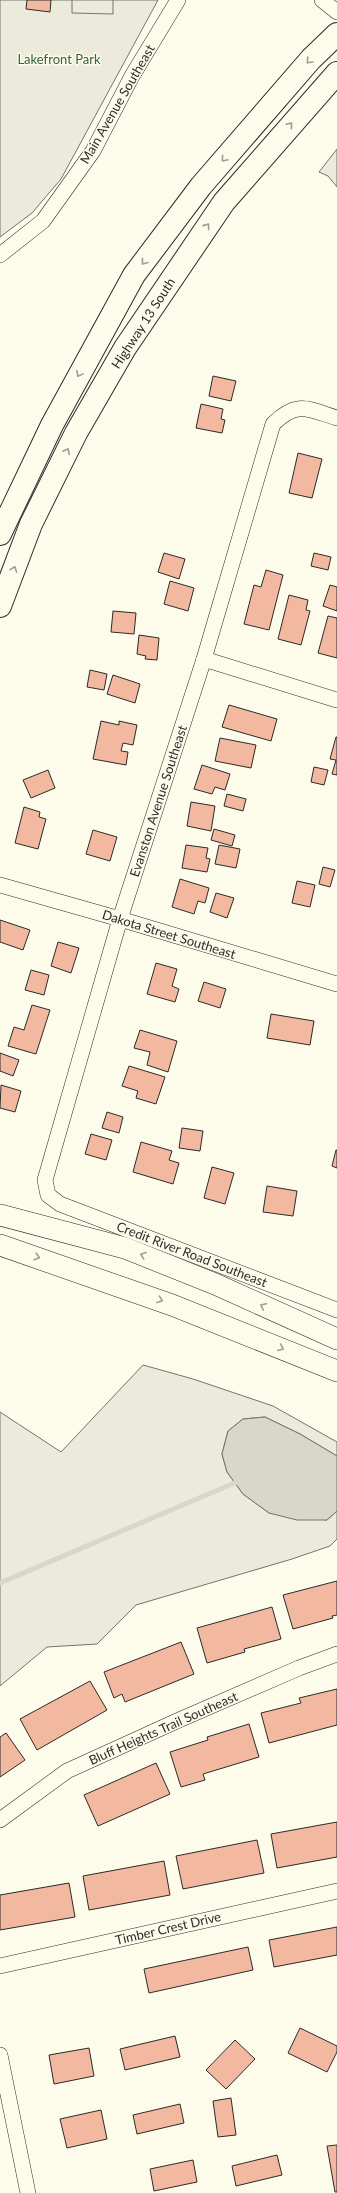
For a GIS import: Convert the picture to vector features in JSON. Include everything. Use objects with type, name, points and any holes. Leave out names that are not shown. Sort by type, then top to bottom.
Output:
[{"type":"main road","points":[[0,534],[52,425],[134,275],[201,186],[311,59],[337,34]]},
{"type":"main road","name":"Highway 13 South","points":[[0,606],[31,524],[76,433],[125,348],[224,202],[337,73]]},
{"type":"main road","points":[[0,1215],[125,1248],[215,1284],[337,1339]]},
{"type":"main road","points":[[0,1245],[172,1305],[337,1371]]},
{"type":"street","name":"Main Avenue Southeast","points":[[0,255],[43,221],[93,151],[132,76],[178,0]]},
{"type":"street","points":[[322,0],[337,12]]},
{"type":"street","name":"Evanston Avenue Southeast","points":[[48,1195],[45,1180],[120,919],[204,659],[273,424],[285,412],[302,408],[337,418]]},
{"type":"street","points":[[204,659],[337,700]]},
{"type":"street","name":"Dakota Street Southeast","points":[[0,885],[120,919],[337,984]]},
{"type":"street","name":"Credit River Road Southeast","points":[[48,1195],[60,1204],[337,1310]]},
{"type":"street","name":"Bluff Heights Trail Southeast","points":[[0,1820],[67,1771],[299,1668],[337,1654]]},
{"type":"street","name":"Timber Crest Drive","points":[[0,1966],[337,1891]]},
{"type":"street","points":[[0,2055],[28,2193]]},
{"type":"green space","name":"Lakefront Park","points":[[0,0],[158,0],[61,179],[32,213],[0,237]]},
{"type":"green space","points":[[143,1365],[193,1379],[273,1406],[337,1442],[337,1456],[300,1434],[265,1417],[243,1419],[228,1431],[222,1454],[227,1472],[243,1494],[269,1513],[327,1520],[337,1511],[337,1539],[330,1546],[292,1559],[136,1605],[97,1644],[47,1647],[0,1686],[0,1412],[61,1452]]},
{"type":"shaded area","points":[[72,0],[113,0],[113,14],[72,13]]},
{"type":"shaded area","points":[[337,149],[337,187],[328,176],[319,172]]},
{"type":"shaded area","points":[[265,1417],[300,1434],[337,1456],[337,1511],[327,1520],[297,1520],[269,1513],[243,1494],[227,1472],[222,1454],[228,1431],[243,1419]]},
{"type":"building","points":[[27,0],[51,0],[50,12],[26,9]]},
{"type":"building","points":[[213,376],[236,381],[231,401],[209,396]]},
{"type":"building","points":[[201,404],[223,409],[221,419],[225,420],[222,433],[196,428]]},
{"type":"building","points":[[298,453],[322,459],[312,498],[289,493]]},
{"type":"building","points":[[164,553],[185,559],[179,579],[158,572]]},
{"type":"building","points":[[314,553],[331,557],[328,570],[311,566]]},
{"type":"building","points":[[266,570],[283,575],[269,630],[244,624],[254,585],[261,587]]},
{"type":"building","points":[[170,581],[194,588],[188,611],[164,604]]},
{"type":"building","points":[[330,585],[337,587],[337,611],[323,606]]},
{"type":"building","points":[[289,595],[308,600],[306,610],[310,611],[301,645],[278,639]]},
{"type":"building","points":[[113,611],[136,613],[134,634],[111,632]]},
{"type":"building","points":[[328,616],[337,618],[337,658],[318,653]]},
{"type":"building","points":[[139,635],[159,638],[157,660],[145,659],[146,656],[137,654]]},
{"type":"building","points":[[90,670],[107,674],[104,690],[87,687]]},
{"type":"building","points":[[113,675],[140,684],[135,703],[107,694]]},
{"type":"building","points":[[229,705],[277,719],[271,741],[222,727]]},
{"type":"building","points":[[101,721],[119,725],[119,721],[137,725],[133,745],[123,743],[121,751],[128,752],[126,765],[93,759]]},
{"type":"building","points":[[336,737],[337,775],[332,774],[336,760],[330,759]]},
{"type":"building","points":[[220,738],[256,745],[251,768],[215,761]]},
{"type":"building","points":[[202,765],[230,774],[225,790],[215,787],[212,794],[194,789]]},
{"type":"building","points":[[314,767],[328,770],[324,785],[311,782]]},
{"type":"building","points":[[48,770],[55,788],[31,798],[23,780]]},
{"type":"building","points":[[227,794],[246,799],[243,811],[224,806]]},
{"type":"building","points":[[191,802],[215,806],[211,831],[187,826]]},
{"type":"building","points":[[24,807],[40,812],[39,817],[46,819],[38,849],[15,843]]},
{"type":"building","points":[[214,829],[235,835],[232,846],[211,840]]},
{"type":"building","points":[[93,830],[117,837],[110,861],[86,854]]},
{"type":"building","points":[[186,845],[208,848],[206,858],[210,859],[207,872],[182,868]]},
{"type":"building","points":[[219,845],[240,849],[236,868],[215,864]]},
{"type":"building","points":[[323,867],[335,870],[330,887],[319,884]]},
{"type":"building","points":[[180,879],[209,888],[205,903],[198,901],[194,914],[172,907]]},
{"type":"building","points":[[297,881],[315,885],[310,907],[292,903]]},
{"type":"building","points":[[216,893],[234,898],[227,918],[210,912]]},
{"type":"building","points":[[0,920],[30,930],[23,950],[0,942]]},
{"type":"building","points":[[58,942],[79,948],[71,973],[51,966]]},
{"type":"building","points":[[156,963],[177,969],[172,986],[179,989],[175,1002],[147,994]]},
{"type":"building","points":[[31,970],[49,975],[44,995],[25,990]]},
{"type":"building","points":[[204,982],[226,989],[220,1008],[198,1001]]},
{"type":"building","points":[[32,1005],[50,1010],[36,1054],[8,1046],[14,1027],[24,1030]]},
{"type":"building","points":[[271,1014],[314,1021],[310,1045],[267,1038]]},
{"type":"building","points":[[140,1030],[177,1041],[168,1072],[147,1065],[150,1052],[134,1048]]},
{"type":"building","points":[[0,1053],[19,1060],[13,1076],[0,1071]]},
{"type":"building","points":[[129,1066],[165,1077],[156,1104],[136,1098],[138,1091],[122,1086]]},
{"type":"building","points":[[1,1085],[21,1091],[15,1112],[0,1108]]},
{"type":"building","points":[[107,1112],[123,1117],[119,1133],[102,1128]]},
{"type":"building","points":[[182,1128],[203,1131],[200,1151],[179,1148]]},
{"type":"building","points":[[91,1134],[112,1140],[106,1160],[85,1154]]},
{"type":"building","points":[[141,1142],[172,1151],[169,1160],[179,1163],[173,1184],[133,1172]]},
{"type":"building","points":[[337,1150],[337,1168],[332,1166]]},
{"type":"building","points":[[212,1167],[234,1173],[225,1204],[204,1198]]},
{"type":"building","points":[[267,1186],[297,1191],[293,1216],[263,1212]]},
{"type":"building","points":[[337,1581],[337,1615],[332,1616],[333,1618],[293,1629],[283,1595]]},
{"type":"building","points":[[272,1607],[281,1639],[244,1649],[245,1652],[207,1663],[197,1628]]},
{"type":"building","points":[[181,1642],[194,1674],[125,1702],[122,1694],[114,1698],[104,1672]]},
{"type":"building","points":[[90,1681],[107,1710],[37,1750],[20,1719]]},
{"type":"building","points":[[337,1689],[337,1725],[269,1743],[261,1713],[301,1703],[299,1698]]},
{"type":"building","points":[[249,1724],[259,1757],[203,1774],[205,1780],[181,1787],[170,1752],[208,1740],[207,1737]]},
{"type":"building","points":[[6,1733],[25,1760],[0,1777],[0,1737]]},
{"type":"building","points":[[156,1763],[170,1794],[98,1826],[84,1795]]},
{"type":"building","points":[[337,1822],[337,1857],[277,1868],[271,1834]]},
{"type":"building","points":[[257,1840],[264,1873],[183,1889],[176,1856]]},
{"type":"building","points":[[164,1861],[170,1895],[89,1910],[83,1876]]},
{"type":"building","points":[[69,1883],[75,1917],[0,1930],[0,1895]]},
{"type":"building","points":[[337,1927],[337,1955],[274,1967],[269,1940]]},
{"type":"building","points":[[248,1947],[253,1970],[149,1993],[144,1969]]},
{"type":"building","points":[[300,2028],[337,2046],[337,2052],[327,2072],[288,2053]]},
{"type":"building","points":[[175,2036],[180,2057],[125,2070],[120,2049]]},
{"type":"building","points":[[235,2040],[255,2059],[226,2089],[206,2070]]},
{"type":"building","points":[[89,2048],[94,2076],[54,2084],[49,2055]]},
{"type":"building","points":[[231,2098],[236,2135],[218,2137],[213,2101]]},
{"type":"building","points":[[180,2104],[184,2123],[137,2134],[133,2115]]},
{"type":"building","points":[[101,2110],[107,2139],[67,2148],[60,2119]]},
{"type":"building","points":[[337,2145],[337,2192],[335,2192],[327,2146]]},
{"type":"building","points":[[277,2155],[282,2175],[236,2186],[232,2166]]},
{"type":"building","points":[[193,2160],[197,2182],[154,2191],[150,2169]]},
{"type":"waterway","points":[[0,1583],[239,1481]]}]
